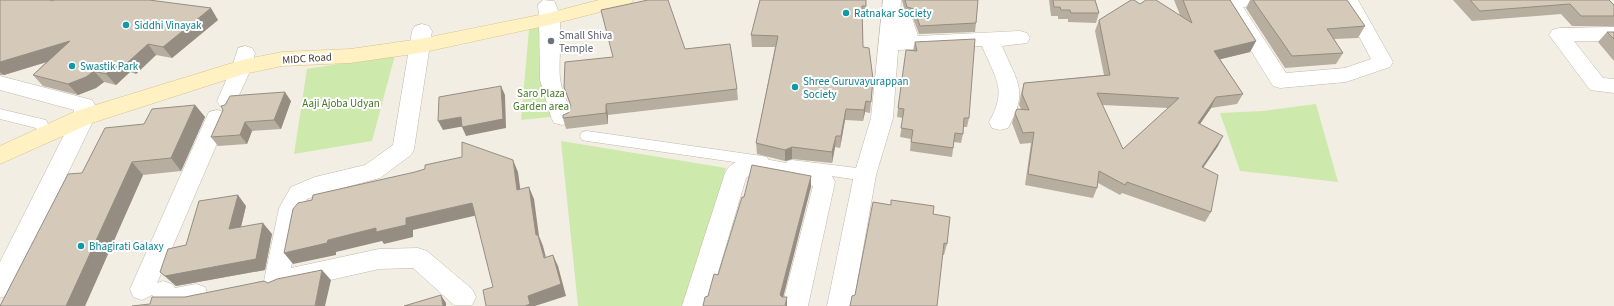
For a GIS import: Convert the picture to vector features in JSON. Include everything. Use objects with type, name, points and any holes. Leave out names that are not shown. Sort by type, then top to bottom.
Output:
[{"type":"street","points":[[562,117],[550,80],[548,12],[567,0]]},
{"type":"street","name":"MIDC Road","points":[[0,156],[44,129],[85,111],[243,60],[350,56],[421,38],[548,12],[624,0]]},
{"type":"street","points":[[840,306],[865,175],[882,118],[887,44],[892,0]]},
{"type":"street","points":[[1269,0],[1230,2],[1280,81],[1346,75],[1383,62],[1349,0]]},
{"type":"street","points":[[905,23],[910,43]]},
{"type":"street","points":[[1614,34],[1559,36],[1597,85],[1614,86]]},
{"type":"street","points":[[276,281],[290,208],[299,193],[315,186],[372,172],[403,149],[421,38]]},
{"type":"street","points":[[887,44],[1020,38]]},
{"type":"street","points":[[989,39],[1010,92],[1011,99],[1000,122]]},
{"type":"street","points":[[221,291],[175,299],[153,291],[222,109],[243,60]]},
{"type":"street","points":[[0,83],[85,111],[0,287]]},
{"type":"street","points":[[0,143],[44,129]]},
{"type":"street","points":[[695,306],[736,174],[748,165],[819,178],[824,182],[824,188],[795,306]]},
{"type":"street","points":[[252,285],[379,259],[418,258],[464,297]]},
{"type":"lane","points":[[0,114],[44,129]]},
{"type":"lane","points":[[587,136],[865,175]]},
{"type":"green space","name":"Saro Plaza Garden area","points":[[558,24],[559,116],[521,120],[529,29]]},
{"type":"green space","name":"Aaji Ajoba Udyan","points":[[395,55],[372,141],[294,154],[307,69]]},
{"type":"green space","points":[[1316,104],[1338,182],[1240,171],[1220,113],[1263,111]]},
{"type":"green space","points":[[561,141],[726,168],[686,306],[578,306]]},
{"type":"building","points":[[0,0],[149,0],[211,8],[163,47],[148,44],[127,63],[121,61],[106,74],[94,71],[86,77],[68,84],[33,75],[70,41],[0,62]]},
{"type":"building","points":[[648,0],[668,0],[685,49],[730,44],[737,89],[606,104],[606,113],[563,118],[563,115],[568,113],[571,106],[564,87],[565,62],[613,57],[601,10]]},
{"type":"building","points":[[760,0],[866,0],[866,6],[862,6],[863,47],[869,48],[873,79],[871,102],[866,101],[864,110],[846,109],[841,136],[836,136],[832,152],[792,147],[785,150],[756,143],[778,36],[751,35]]},
{"type":"building","points":[[905,0],[978,0],[976,23],[920,26],[914,9],[907,7]]},
{"type":"building","points":[[1053,0],[1095,0],[1099,13],[1071,13],[1070,10],[1061,10],[1060,7],[1054,7]]},
{"type":"building","points":[[1131,0],[1134,0],[1140,4],[1146,0],[1156,0],[1192,23],[1183,0],[1230,0],[1256,41],[1214,51],[1243,94],[1216,97],[1198,123],[1223,136],[1202,167],[1218,175],[1211,212],[1127,182],[1125,185],[1099,171],[1097,188],[1028,174],[1034,132],[1023,133],[1015,113],[1017,109],[1029,110],[1022,94],[1024,83],[1110,75],[1099,20]],"holes":[[[1097,93],[1179,98],[1123,149]]]},
{"type":"building","points":[[1253,0],[1347,0],[1365,26],[1327,29],[1343,53],[1292,56]]},
{"type":"building","points":[[1470,0],[1609,0],[1614,5],[1614,16],[1581,16],[1570,4],[1480,11]]},
{"type":"building","points":[[1607,32],[1614,32],[1614,39]]},
{"type":"building","points":[[975,39],[969,118],[964,118],[963,134],[955,133],[953,148],[911,142],[913,130],[901,128],[904,109],[898,108],[906,50],[917,51],[915,42]]},
{"type":"building","points":[[501,86],[503,119],[462,127],[461,117],[438,121],[439,97]]},
{"type":"building","points":[[285,92],[274,120],[245,122],[240,135],[211,137],[223,110],[221,106],[225,105],[230,96]]},
{"type":"building","name":"Bhagirati Galaxy","points":[[195,105],[171,158],[132,162],[66,306],[0,306],[68,174],[82,173],[105,128],[144,124],[152,109]]},
{"type":"building","points":[[462,142],[513,160],[517,190],[529,187],[536,235],[538,235],[544,258],[553,255],[561,284],[528,296],[530,304],[525,306],[486,306],[483,290],[493,287],[472,203],[406,218],[406,225],[376,232],[376,228],[328,240],[327,243],[284,253],[293,209],[298,203],[312,200],[313,195],[415,172],[425,169],[425,165],[462,157]]},
{"type":"building","points":[[752,165],[811,176],[780,295],[782,297],[787,297],[785,306],[703,306],[705,297],[708,296],[714,274],[718,275],[742,197],[744,197]]},
{"type":"building","points":[[238,195],[229,229],[263,223],[256,259],[165,276],[160,272],[168,249],[186,245],[199,201]]},
{"type":"building","points":[[891,200],[934,206],[933,214],[950,217],[947,244],[944,243],[937,306],[850,306],[852,296],[855,295],[873,202],[891,205]]},
{"type":"building","points":[[322,270],[315,306],[132,306],[150,304],[152,297],[185,297],[264,281],[268,283],[277,279]]},
{"type":"building","points":[[441,295],[443,306],[404,306]]},
{"type":"place","name":"Ratnakar Society","points":[[846,13]]},
{"type":"place","name":"Siddhi Vinayak","points":[[126,25]]},
{"type":"place","name":"Small Shiva Temple","points":[[551,41]]},
{"type":"place","name":"Swastik Park","points":[[72,66]]},
{"type":"place","name":"Shree Guruvayurappan Society","points":[[795,87]]},
{"type":"place","name":"Bhagirati Galaxy","points":[[81,246]]}]
